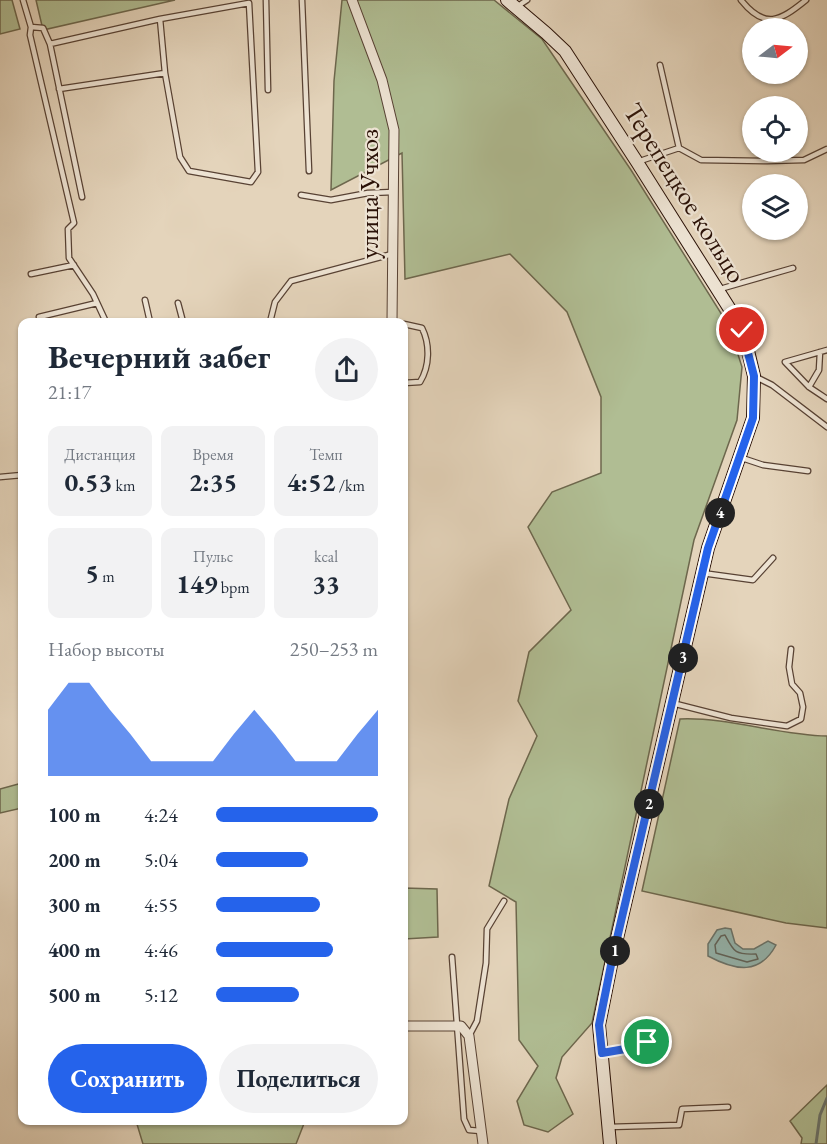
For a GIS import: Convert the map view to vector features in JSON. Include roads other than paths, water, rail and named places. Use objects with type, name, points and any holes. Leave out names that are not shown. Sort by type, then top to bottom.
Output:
[{"type":"street","name":"улица Учхоз","points":[[352,0],[382,80],[394,130],[392,318]]},
{"type":"street","name":"Терепецкое кольцо","points":[[511,4],[565,51],[742,330],[754,376],[753,418],[708,548],[605,993],[599,1025],[610,1144]]},
{"type":"street","points":[[408,1026],[461,1026],[470,1036],[483,1144]]},
{"type":"lane","points":[[23,0],[74,223],[68,229],[69,258],[104,318]]},
{"type":"lane","points":[[266,0],[268,90]]},
{"type":"lane","points":[[302,0],[309,171]]},
{"type":"lane","points":[[511,4],[527,0]]},
{"type":"lane","points":[[741,0],[752,14],[764,19],[775,20],[793,11],[806,0]]},
{"type":"lane","points":[[50,44],[160,19],[249,3],[258,172],[251,182],[189,171],[180,157],[165,73],[160,19]]},
{"type":"lane","points":[[31,27],[43,28],[50,44],[82,197]]},
{"type":"lane","points":[[660,65],[679,148],[700,160],[804,160],[827,149]]},
{"type":"lane","points":[[59,89],[165,73]]},
{"type":"lane","points":[[637,162],[679,148]]},
{"type":"lane","points":[[301,195],[330,200],[368,193],[394,192]]},
{"type":"lane","points":[[271,318],[274,302],[291,281],[392,254]]},
{"type":"lane","points":[[31,274],[74,264]]},
{"type":"lane","points":[[718,290],[793,268]]},
{"type":"lane","points":[[145,300],[149,318]]},
{"type":"lane","points":[[39,317],[97,303]]},
{"type":"lane","points":[[178,303],[182,318]]},
{"type":"lane","points":[[408,325],[422,328],[427,338],[427,371],[420,382],[408,382]]},
{"type":"lane","points":[[827,350],[785,362],[809,387],[827,399]]},
{"type":"lane","points":[[809,387],[819,370],[820,352]]},
{"type":"lane","points":[[754,376],[772,385],[827,426]]},
{"type":"lane","points":[[740,457],[763,465],[808,471]]},
{"type":"lane","points":[[0,477],[18,475]]},
{"type":"lane","points":[[702,573],[753,580],[773,558]]},
{"type":"lane","points":[[672,703],[731,718],[787,726],[801,719],[803,707],[800,693],[792,684],[789,667],[791,649]]},
{"type":"lane","points":[[470,1036],[477,1021],[486,963],[487,929],[504,901]]},
{"type":"lane","points":[[452,957],[455,1026],[464,1119],[469,1130],[481,1131]]},
{"type":"lane","points":[[602,1053],[637,1047],[647,1042],[649,1027]]},
{"type":"lane","points":[[609,1126],[679,1125],[682,1109],[728,1107]]},
{"type":"water","points":[[731,929],[735,943],[743,949],[754,949],[768,941],[776,945],[770,955],[755,966],[728,965],[708,956],[708,944],[717,930]]},
{"type":"waterway","points":[[816,1144],[820,1115],[827,1098]]}]
